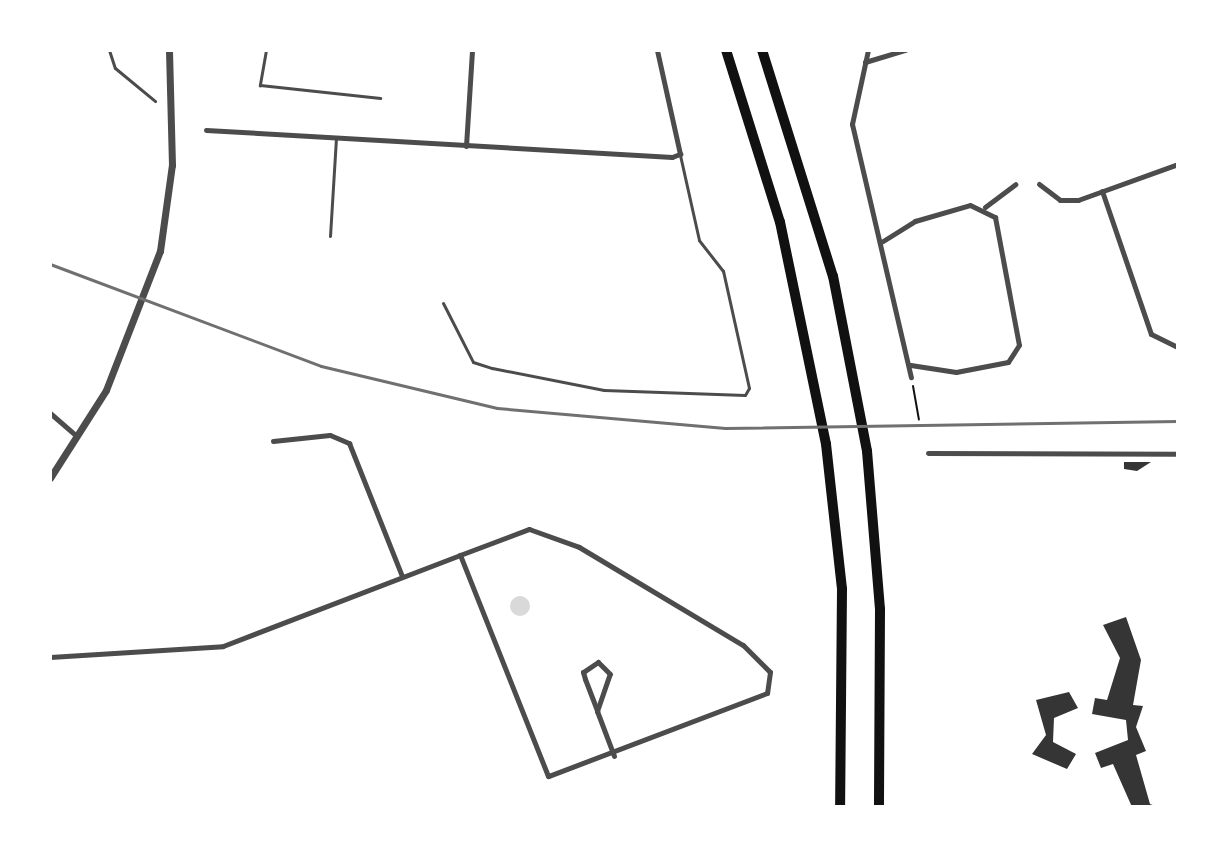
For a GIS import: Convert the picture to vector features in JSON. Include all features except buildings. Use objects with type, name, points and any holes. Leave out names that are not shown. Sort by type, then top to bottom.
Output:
[{"type":"highway","points":[[726,50],[780,222],[826,444],[842,603],[840,807]]},
{"type":"highway","points":[[762,50],[833,276],[867,451],[880,609],[879,807]]},
{"type":"street","points":[[50,478],[78,438],[123,351],[160,251],[172,165],[169,50]]},
{"type":"street","points":[[466,146],[472,50]]},
{"type":"street","points":[[206,130],[466,146],[680,154],[657,50]]},
{"type":"street","points":[[868,50],[850,112],[883,241],[911,365],[911,377]]},
{"type":"street","points":[[865,62],[905,50]]},
{"type":"street","points":[[1039,184],[1060,200],[1102,191],[1178,164]]},
{"type":"street","points":[[883,241],[915,221],[985,207],[1015,184]]},
{"type":"street","points":[[1102,191],[1151,334],[1178,347]]},
{"type":"street","points":[[911,365],[956,372],[1008,362],[1019,345],[995,217],[985,207]]},
{"type":"street","points":[[50,413],[78,438]]},
{"type":"street","points":[[273,441],[330,435],[349,443],[402,576]]},
{"type":"street","points":[[928,453],[1178,454]]},
{"type":"street","points":[[50,657],[223,646],[402,576],[529,529],[546,531],[655,589],[743,645],[770,672],[767,693],[750,704],[614,756],[548,776],[460,555]]},
{"type":"street","points":[[597,711],[610,674],[598,662],[583,672],[597,711],[614,756]]},
{"type":"lane","points":[[109,50],[115,68],[155,101]]},
{"type":"lane","points":[[266,50],[260,85],[380,98]]},
{"type":"lane","points":[[330,236],[336,139]]},
{"type":"lane","points":[[443,303],[473,362],[492,368],[604,390],[745,395],[749,388],[723,271],[699,240],[680,154]]},
{"type":"path","points":[[911,377],[919,419]]},
{"type":"shaded area","points":[[520,596],[527,599],[530,606],[527,613],[520,616],[513,613],[510,606],[513,599]]},
{"type":"railway","points":[[50,264],[321,366],[497,408],[725,428],[1178,421]]}]
